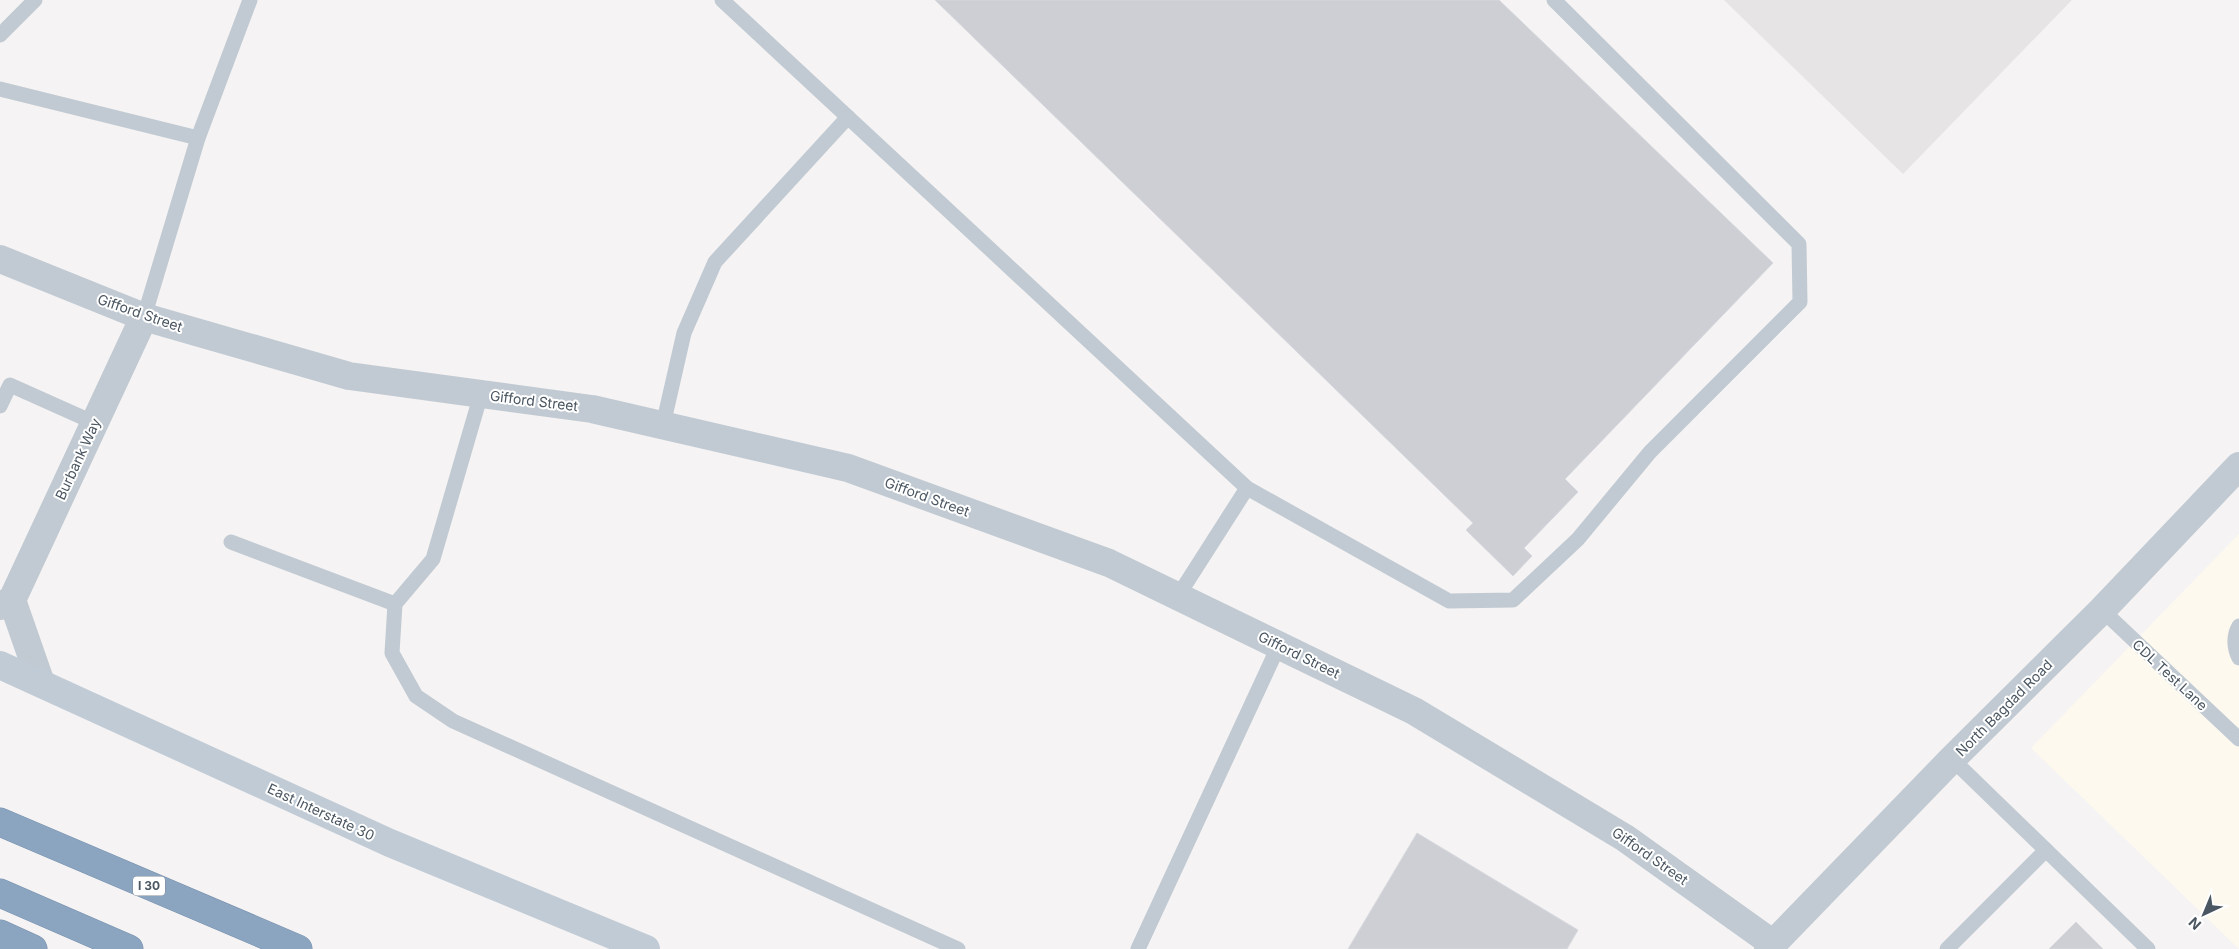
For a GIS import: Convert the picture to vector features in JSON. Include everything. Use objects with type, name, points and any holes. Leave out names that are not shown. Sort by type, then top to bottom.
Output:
[{"type":"highway","name":"I 30","points":[[0,822],[298,949]]},
{"type":"highway","points":[[0,893],[129,949]]},
{"type":"highway","points":[[0,934],[33,949]]},
{"type":"main road","name":"East Interstate 30","points":[[0,664],[390,843],[646,949]]},
{"type":"street","name":"Gifford Street","points":[[0,259],[144,317],[349,376],[592,409],[848,468],[1109,563],[1414,711],[1617,833],[1770,946]]},
{"type":"street","name":"Burbank Way","points":[[41,684],[6,603],[95,423],[144,317]]},
{"type":"street","name":"North Bagdad Road","points":[[1770,946],[1952,759],[2102,610],[2239,466]]},
{"type":"lane","points":[[0,35],[34,0]]},
{"type":"lane","points":[[144,317],[198,138],[250,0]]},
{"type":"lane","points":[[722,0],[1247,488],[1449,601],[1513,600],[1578,539],[1650,452],[1800,302],[1799,244],[1554,0]]},
{"type":"lane","points":[[0,89],[198,138]]},
{"type":"lane","points":[[664,425],[684,333],[715,262],[848,117]]},
{"type":"lane","points":[[0,406],[10,385],[95,423]]},
{"type":"lane","points":[[482,394],[433,559],[394,604],[392,653],[416,696],[453,721],[958,949]]},
{"type":"lane","points":[[1178,596],[1247,488]]},
{"type":"lane","points":[[231,542],[394,604]]},
{"type":"lane","name":"CDL Test Lane","points":[[2102,610],[2239,739]]},
{"type":"lane","points":[[2239,626],[2236,631],[2235,642],[2235,651],[2239,658]]},
{"type":"lane","points":[[1138,949],[1279,645]]},
{"type":"lane","points":[[1952,759],[2148,949]]},
{"type":"lane","points":[[1947,949],[2046,850]]},
{"type":"shaded area","points":[[1724,0],[2072,0],[1903,174]]},
{"type":"shaded area","points":[[2239,534],[2239,949],[2031,748]]},
{"type":"building","points":[[935,0],[1499,0],[1773,263],[1565,479],[1578,492],[1524,548],[1532,556],[1513,576],[1466,530],[1473,523]]},
{"type":"building","points":[[1417,833],[1578,930],[1567,949],[1348,949]]},
{"type":"building","points":[[2076,922],[2103,949],[2049,949]]}]
